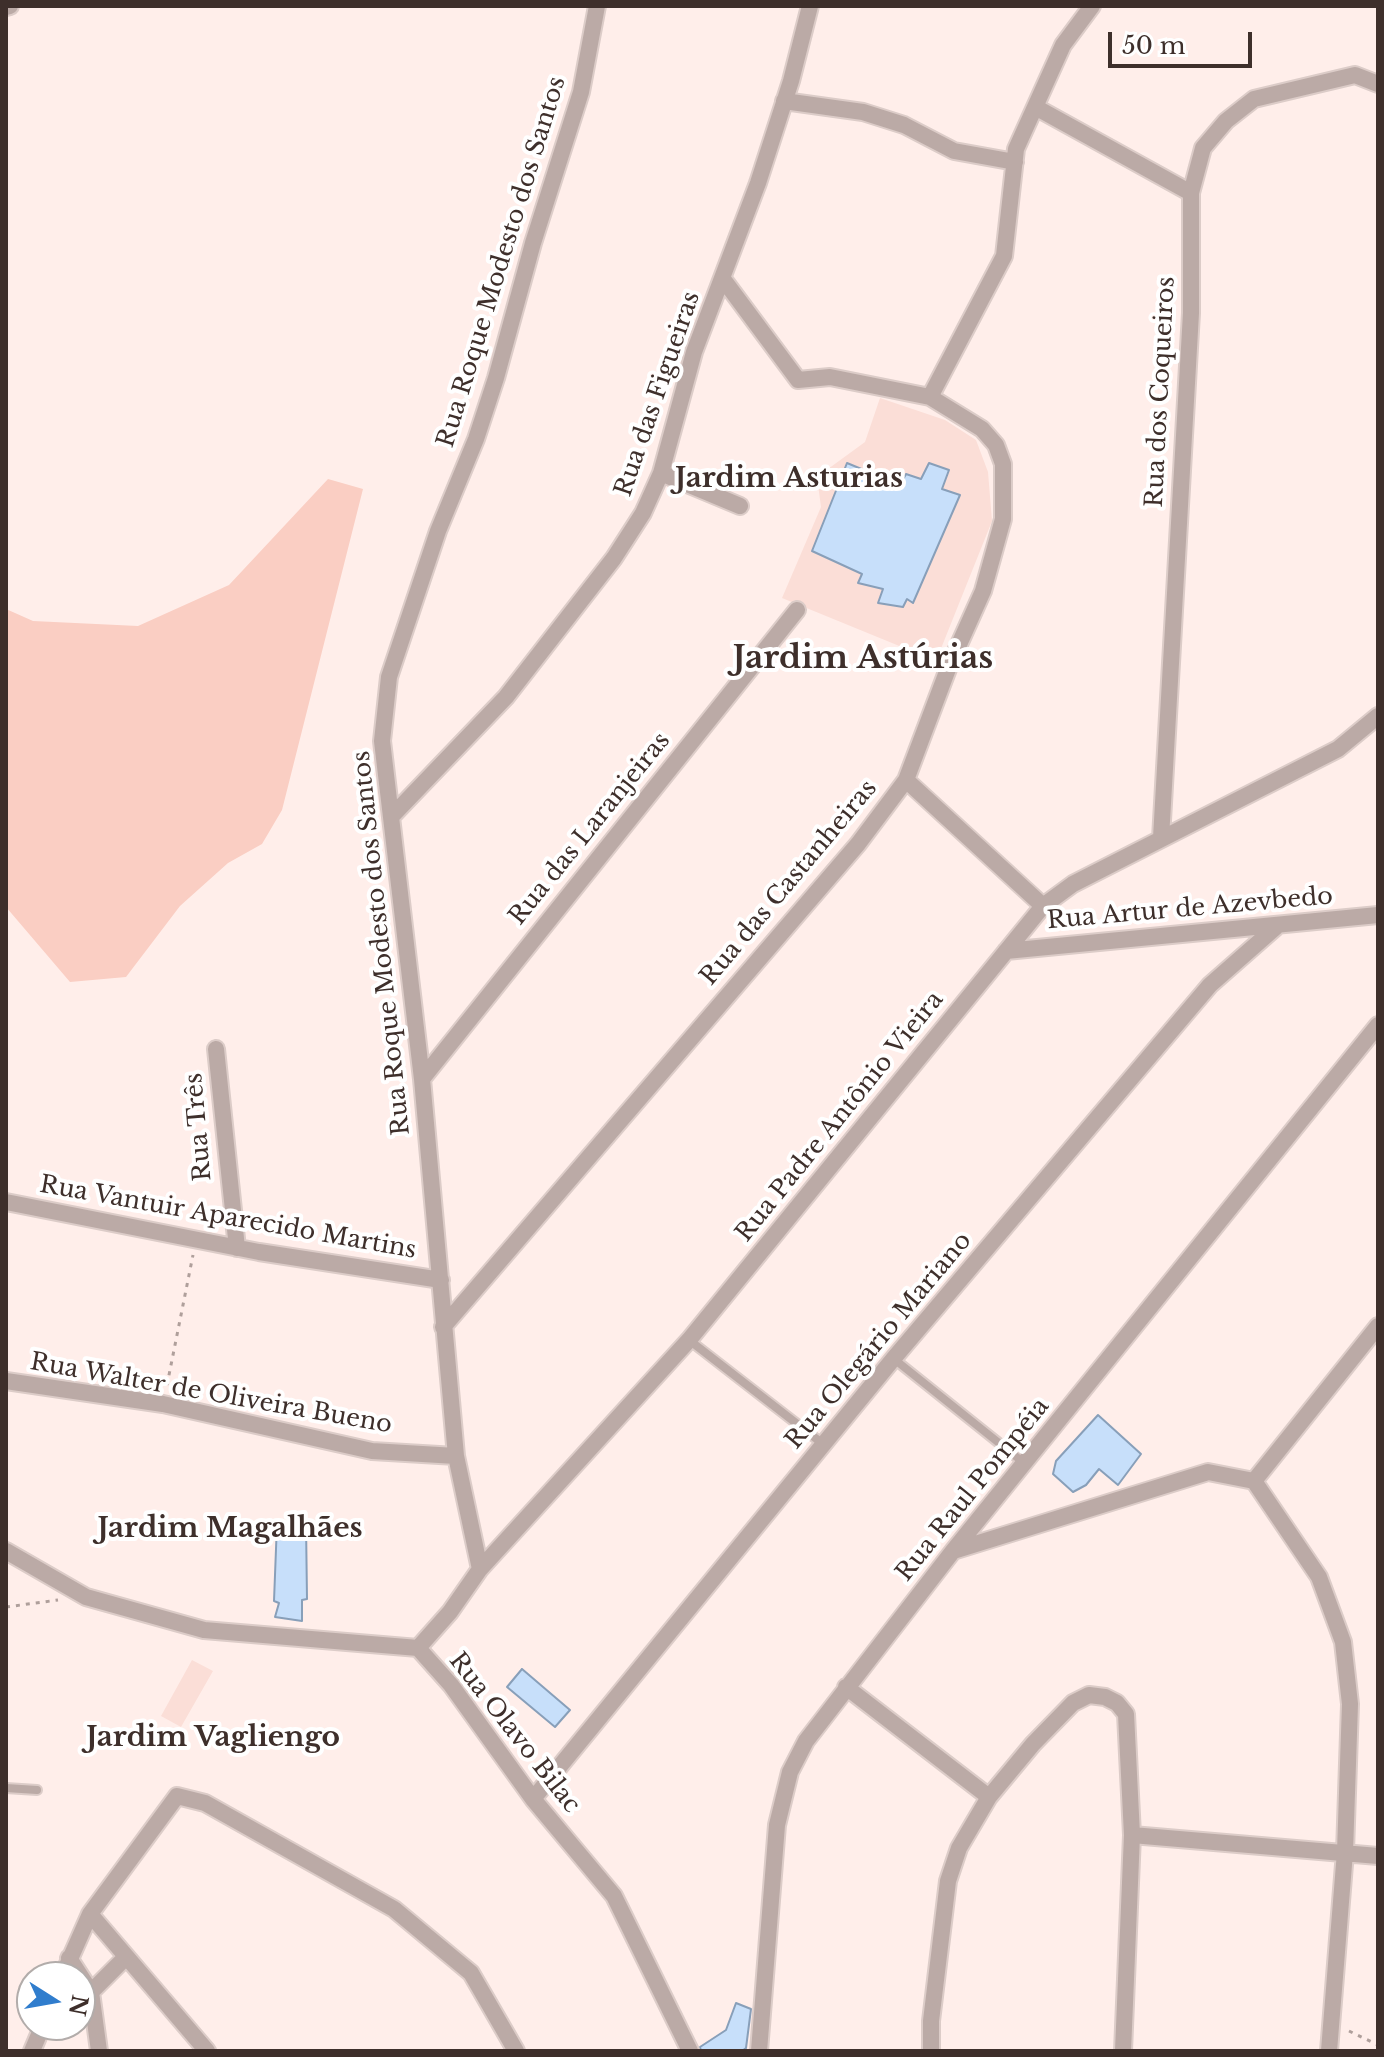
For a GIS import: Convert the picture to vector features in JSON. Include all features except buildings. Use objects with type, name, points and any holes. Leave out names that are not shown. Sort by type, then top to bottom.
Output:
[{"type":"street","name":"Rua Roque Modesto dos Santos","points":[[480,1569],[456,1456],[422,1079],[382,741],[389,677],[428,556],[496,378],[533,243],[581,92],[597,6]]},
{"type":"street","name":"Rua das Figueiras","points":[[391,817],[506,697],[614,558],[643,513],[661,473],[694,352],[723,279],[784,101],[810,6]]},
{"type":"street","points":[[930,397],[1004,256],[1016,149],[1063,45],[1092,6]]},
{"type":"street","name":"Rua dos Coqueiros","points":[[1161,838],[1191,313],[1191,193],[1203,148],[1226,121],[1254,99],[1355,75],[1378,84]]},
{"type":"street","points":[[784,101],[863,112],[904,125],[954,151],[1015,162]]},
{"type":"street","points":[[1037,108],[1191,193]]},
{"type":"street","name":"Rua das Castanheiras","points":[[443,1327],[858,844],[906,780],[948,669],[983,591],[1003,519],[1003,464],[996,445],[982,429],[930,397],[830,377],[798,380],[723,279]]},
{"type":"street","points":[[661,473],[740,506]]},
{"type":"street","name":"Rua das Laranjeiras","points":[[422,1079],[797,610]]},
{"type":"street","name":"Rua Padre Antônio Vieira","points":[[418,1648],[450,1612],[480,1569],[689,1340],[1043,906],[1073,884],[1338,749],[1378,716]]},
{"type":"street","points":[[906,780],[1043,906]]},
{"type":"street","name":"Rua Artur de Azevbedo","points":[[1006,951],[1378,915]]},
{"type":"street","name":"Rua Olegário Mariano","points":[[533,1799],[894,1358],[1210,985],[1276,927]]},
{"type":"street","name":"Rua Raul Pompéia","points":[[759,2051],[777,1825],[795,1762],[806,1741],[953,1551],[1378,1025]]},
{"type":"street","name":"Rua Três","points":[[216,1049],[237,1248]]},
{"type":"street","name":"Rua Vantuir Aparecido Martins","points":[[6,1202],[237,1248],[441,1280]]},
{"type":"street","points":[[1254,1481],[1378,1326]]},
{"type":"street","name":"Rua Walter de Oliveira Bueno","points":[[6,1381],[163,1404],[372,1451],[456,1456]]},
{"type":"street","points":[[953,1551],[1208,1472],[1254,1481],[1319,1577],[1343,1642],[1350,1704],[1345,1852],[1329,2051]]},
{"type":"street","name":"Rua Olavo Bilac","points":[[6,1551],[86,1597],[204,1630],[418,1648],[451,1685],[533,1799],[614,1896],[690,2051]]},
{"type":"street","points":[[846,1687],[989,1797]]},
{"type":"street","points":[[931,2051],[931,2021],[948,1881],[959,1848],[989,1797],[1073,1703],[1089,1695],[1105,1697],[1117,1703],[1126,1714],[1132,1835],[1123,2051]]},
{"type":"street","points":[[68,1961],[90,1914],[177,1796],[205,1803],[394,1909],[471,1973],[516,2051]]},
{"type":"street","points":[[1132,1835],[1378,1856]]},
{"type":"street","points":[[90,1914],[207,2051]]},
{"type":"street","points":[[96,1987],[126,1957]]},
{"type":"street","points":[[96,2029],[99,2051]]},
{"type":"lane","points":[[689,1340],[823,1445]]},
{"type":"lane","points":[[894,1358],[1024,1464]]},
{"type":"lane","points":[[6,1788],[37,1790]]},
{"type":"path","points":[[163,1404],[196,1240]]},
{"type":"path","points":[[6,1607],[68,1599],[64,1586]]},
{"type":"path","points":[[1331,2021],[1378,2045]]},
{"type":"shaded area","points":[[880,398],[945,420],[976,440],[988,472],[992,521],[936,661],[782,598],[821,507],[817,477],[865,442]]},
{"type":"shaded area","points":[[328,479],[363,489],[282,810],[262,844],[228,863],[180,906],[126,977],[70,982],[6,907],[6,609],[33,621],[138,626],[229,585]]},
{"type":"shaded area","points":[[192,1660],[213,1671],[181,1727],[161,1716]]},
{"type":"district","name":"Jardim Asturias","points":[[789,479]]},
{"type":"district","name":"Jardim Astúrias","points":[[863,659]]},
{"type":"district","name":"Jardim Magalhães","points":[[230,1529]]},
{"type":"district","name":"Jardim Vagliengo","points":[[213,1738]]}]
